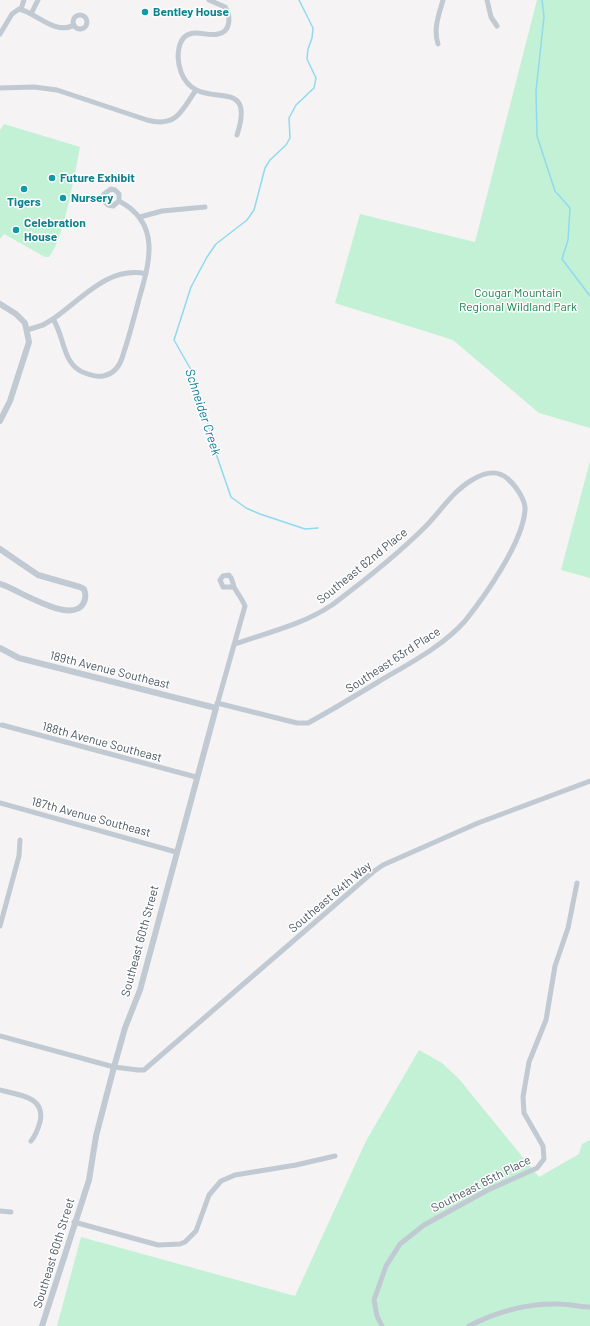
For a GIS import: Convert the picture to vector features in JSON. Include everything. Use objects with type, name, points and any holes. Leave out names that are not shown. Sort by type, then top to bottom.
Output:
[{"type":"street","points":[[21,9],[24,0]]},
{"type":"street","points":[[31,14],[38,0]]},
{"type":"street","points":[[208,0],[225,7],[229,15],[229,25],[221,33],[208,35],[193,33],[182,41],[178,52],[180,69],[186,80],[196,90],[210,95],[231,96],[239,102],[243,117],[237,135]]},
{"type":"street","points":[[438,44],[436,37],[437,22],[443,0]]},
{"type":"street","points":[[487,0],[490,17],[497,26]]},
{"type":"street","points":[[0,34],[12,14],[16,10],[21,9],[57,26],[66,28],[74,25]]},
{"type":"street","points":[[0,88],[34,87],[57,90],[147,120],[162,123],[174,120],[196,90]]},
{"type":"street","points":[[53,319],[73,368],[87,374],[100,377],[115,370],[123,355],[146,274],[149,252],[145,226],[140,217],[119,201]]},
{"type":"street","points":[[140,217],[155,212],[205,207]]},
{"type":"street","points":[[27,330],[43,325],[53,319],[110,277],[131,271],[146,274]]},
{"type":"street","points":[[0,304],[20,318],[27,330],[28,348],[10,401],[0,421]]},
{"type":"street","name":"Southeast 63rd Place","points":[[308,723],[417,659],[448,637],[476,607],[508,557],[525,510],[522,499],[509,479],[496,472],[483,476]]},
{"type":"street","name":"Southeast 62nd Place","points":[[235,644],[288,628],[319,614],[332,605],[425,527],[463,486],[483,476]]},
{"type":"street","points":[[0,549],[38,575],[80,587],[85,592],[84,602],[75,610],[63,609],[36,601],[0,584]]},
{"type":"street","name":"Southeast 60th Street","points":[[42,1326],[88,1180],[96,1136],[114,1067],[125,1028],[140,990],[196,777],[245,606],[242,598],[234,588]]},
{"type":"street","name":"189th Avenue Southeast","points":[[0,648],[19,658],[217,706],[297,723],[308,723]]},
{"type":"street","name":"188th Avenue Southeast","points":[[2,725],[196,777]]},
{"type":"street","name":"Southeast 64th Way","points":[[0,1036],[114,1067],[138,1070],[149,1067],[373,872],[383,865],[478,823],[590,781]]},
{"type":"street","name":"187th Avenue Southeast","points":[[0,803],[176,852]]},
{"type":"street","points":[[0,926],[19,856],[20,840]]},
{"type":"street","name":"Southeast 65th Place","points":[[382,1326],[377,1316],[374,1300],[386,1266],[400,1244],[424,1225],[488,1190],[537,1168],[544,1159],[543,1146],[524,1112],[524,1097],[529,1062],[546,1020],[555,966],[568,928],[577,884]]},
{"type":"street","points":[[0,1090],[31,1098],[41,1108],[37,1132],[31,1141]]},
{"type":"street","points":[[74,1222],[158,1244],[180,1244],[186,1242],[196,1231],[209,1195],[221,1181],[235,1175],[296,1165],[335,1156]]},
{"type":"street","points":[[0,1211],[11,1212]]},
{"type":"street","points":[[469,1326],[491,1315],[528,1306],[558,1304],[590,1307]]},
{"type":"green space","name":"Cougar Mountain Regional Wildland Park","points":[[537,0],[590,0],[590,428],[539,413],[453,340],[335,303],[360,214],[475,242]]},
{"type":"green space","points":[[4,124],[80,147],[64,221],[49,257],[45,257],[4,234],[0,239],[0,130]]},
{"type":"green space","points":[[590,461],[590,578],[561,570]]},
{"type":"green space","points":[[419,1050],[442,1063],[459,1079],[539,1177],[579,1154],[582,1144],[590,1140],[590,1326],[57,1326],[81,1237],[295,1296],[366,1141]]},
{"type":"waterway","name":"Schneider Creek","points":[[299,0],[313,28],[307,59],[316,78],[314,88],[296,105],[289,118],[290,138],[286,145],[270,160],[265,168],[254,210],[247,220],[216,244],[207,257],[191,287],[174,340],[194,375],[194,381],[208,424],[212,442],[231,497],[246,508],[260,514],[305,529],[318,528]]},
{"type":"waterway","points":[[542,0],[544,17],[536,91],[537,136],[555,191],[570,208],[568,240],[562,259],[590,296]]},
{"type":"place","name":"Bentley House","points":[[145,12]]},
{"type":"place","name":"Future Exhibit","points":[[52,178]]},
{"type":"place","name":"Tigers","points":[[24,189]]},
{"type":"place","name":"Nursery","points":[[63,198]]},
{"type":"place","name":"Celebration House","points":[[16,230]]}]
